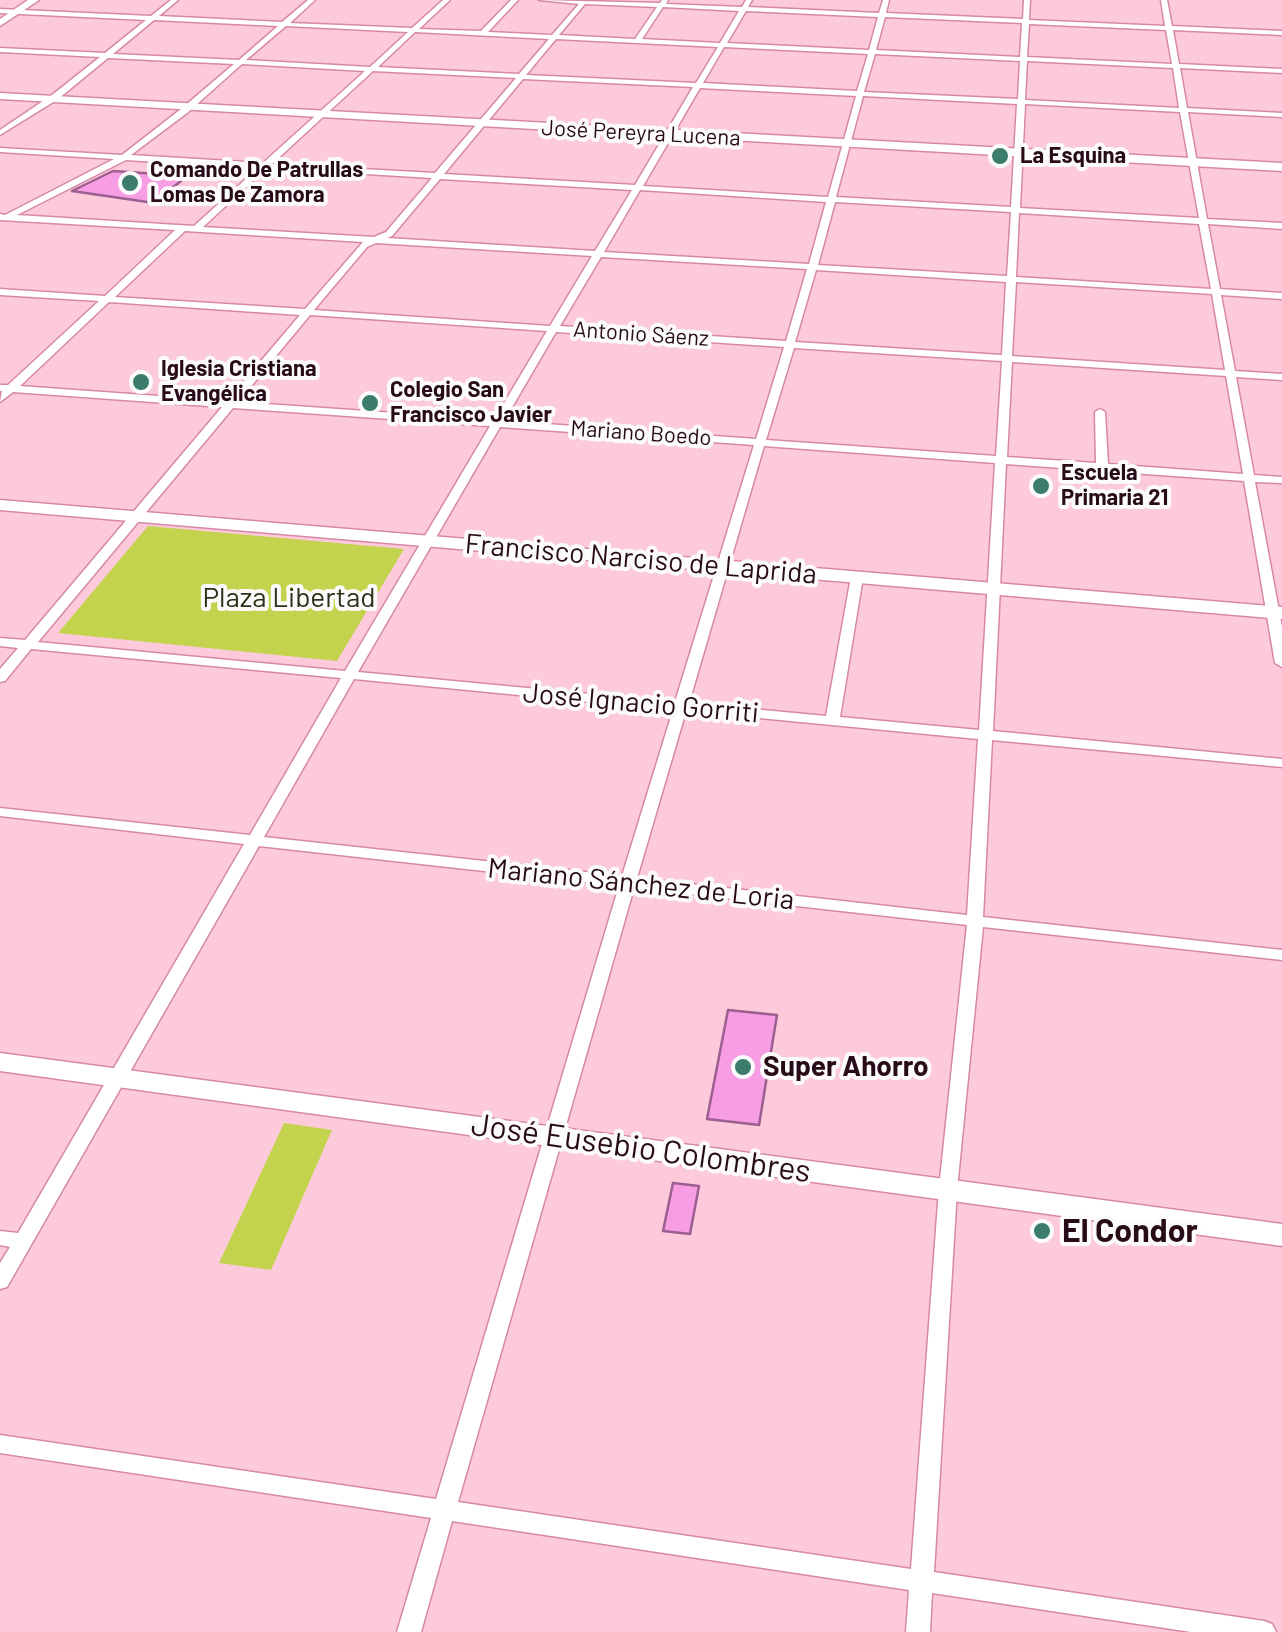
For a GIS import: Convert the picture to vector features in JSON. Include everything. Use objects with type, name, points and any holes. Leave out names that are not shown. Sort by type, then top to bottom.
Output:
[{"type":"street","points":[[0,23],[34,0]]},
{"type":"street","points":[[0,133],[52,100],[175,0]]},
{"type":"street","points":[[2,219],[122,158],[187,108],[312,0]]},
{"type":"street","points":[[196,229],[447,0]]},
{"type":"street","points":[[483,34],[515,0]]},
{"type":"street","points":[[542,0],[746,4],[882,16],[1282,33]]},
{"type":"street","points":[[408,1632],[812,266],[886,0]]},
{"type":"street","points":[[918,1632],[948,1189],[975,921],[1027,0]]},
{"type":"street","points":[[1164,0],[1249,478],[1277,612],[1282,663]]},
{"type":"street","points":[[0,678],[364,244],[389,234],[584,1]]},
{"type":"street","points":[[638,41],[663,3]]},
{"type":"street","points":[[0,1281],[427,541],[746,4]]},
{"type":"street","points":[[0,11],[1282,71]]},
{"type":"street","points":[[0,50],[1282,115]]},
{"type":"street","name":"José Pereyra Lucena","points":[[0,96],[1282,167]]},
{"type":"street","points":[[0,150],[1282,226]]},
{"type":"street","points":[[2,219],[1282,296]]},
{"type":"street","points":[[0,399],[5,388],[183,228]]},
{"type":"street","name":"Antonio Sáenz","points":[[0,292],[1282,377]]},
{"type":"street","name":"Mariano Boedo","points":[[5,388],[1282,480]]},
{"type":"street","points":[[1100,412],[1102,467]]},
{"type":"street","name":"Francisco Narciso de Laprida","points":[[0,505],[1277,612]]},
{"type":"street","points":[[832,720],[857,577]]},
{"type":"street","name":"José Ignacio Gorriti","points":[[0,642],[1282,763]]},
{"type":"street","name":"Mariano Sánchez de Loria","points":[[0,812],[1282,955]]},
{"type":"street","name":"José Eusebio Colombres","points":[[0,1062],[1282,1235]]},
{"type":"street","points":[[0,1238],[23,1241]]},
{"type":"street","points":[[0,1444],[1264,1632]]},
{"type":"green space","name":"Plaza Libertad","points":[[148,526],[404,549],[337,661],[58,633]]},
{"type":"green space","points":[[284,1123],[332,1130],[271,1270],[219,1263]]},
{"type":"building","name":"Comando De Patrullas Lomas De Zamora","points":[[113,171],[187,176],[154,203],[72,191]]},
{"type":"building","name":"Super Ahorro","points":[[728,1010],[777,1015],[759,1125],[707,1119]]},
{"type":"building","points":[[673,1183],[699,1186],[690,1234],[663,1231]]},
{"type":"place","name":"La Esquina","points":[[1000,156]]},
{"type":"place","name":"Comando De Patrullas Lomas De Zamora","points":[[130,183]]},
{"type":"place","name":"Iglesia Cristiana Evangélica","points":[[141,382]]},
{"type":"place","name":"Colegio San Francisco Javier","points":[[370,403]]},
{"type":"place","name":"Escuela Primaria 21","points":[[1041,486]]},
{"type":"place","name":"Super Ahorro","points":[[743,1067]]},
{"type":"place","name":"El Condor","points":[[1042,1231]]}]
